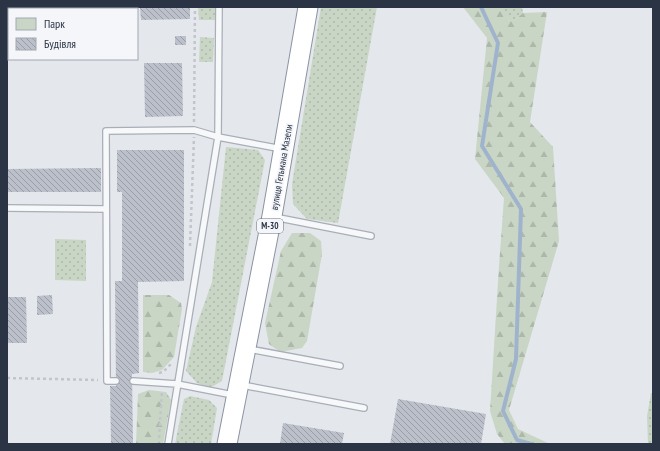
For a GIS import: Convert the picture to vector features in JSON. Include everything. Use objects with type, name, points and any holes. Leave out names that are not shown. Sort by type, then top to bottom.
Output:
[{"type":"highway","name":"вулиця Гетьмана Мазепи","points":[[227,444],[247,349],[272,216],[308,7]]},
{"type":"lane","points":[[168,444],[218,137],[219,7]]},
{"type":"lane","points":[[116,381],[107,381],[106,131],[194,130],[218,137],[284,149]]},
{"type":"lane","points":[[7,208],[106,209]]},
{"type":"lane","points":[[272,216],[371,236]]},
{"type":"lane","points":[[247,349],[340,366]]},
{"type":"lane","points":[[133,381],[238,390],[364,408]]},
{"type":"path","points":[[190,249],[194,130],[195,7]]},
{"type":"path","points":[[133,381],[135,376],[153,376],[163,372],[172,362]]},
{"type":"path","points":[[163,372],[163,379]]},
{"type":"path","points":[[7,378],[107,381]]},
{"type":"path","points":[[158,444],[162,386]]},
{"type":"green space","points":[[198,7],[215,7],[215,20],[199,20]]},
{"type":"green space","points":[[321,7],[377,7],[338,223],[307,219],[293,204],[292,184]]},
{"type":"green space","points":[[463,7],[502,7],[502,10],[510,21],[516,19],[523,13],[547,12],[530,122],[553,147],[559,241],[509,410],[518,429],[550,444],[505,444],[497,434],[490,411],[504,198],[475,159],[487,38]]},
{"type":"green space","points":[[502,7],[522,7],[523,13],[516,19],[510,21],[501,10]]},
{"type":"green space","points":[[200,37],[214,38],[213,62],[199,62]]},
{"type":"green space","points":[[226,147],[258,150],[265,160],[222,381],[210,388],[197,383],[186,371],[196,327],[212,282]]},
{"type":"green space","points":[[292,233],[310,233],[321,241],[322,254],[307,341],[302,348],[280,352],[269,344],[265,323],[281,251]]},
{"type":"green space","points":[[55,239],[86,240],[86,281],[55,280]]},
{"type":"green space","points":[[143,295],[169,295],[181,303],[182,309],[174,357],[162,370],[152,373],[143,372]]},
{"type":"green space","points":[[149,390],[166,392],[171,400],[163,444],[136,444],[138,394]]},
{"type":"green space","points":[[651,393],[653,393],[653,444],[648,444],[647,416]]},
{"type":"green space","points":[[190,396],[209,400],[217,408],[211,444],[175,444],[184,399]]},
{"type":"building","points":[[76,7],[98,7],[98,8]]},
{"type":"building","points":[[140,7],[190,7],[190,19],[141,20]]},
{"type":"building","points":[[175,36],[186,36],[186,45],[175,45]]},
{"type":"building","points":[[144,63],[182,63],[183,116],[145,117]]},
{"type":"building","points":[[117,150],[184,150],[184,281],[138,282],[139,373],[132,374],[133,444],[111,444],[110,386],[116,386],[115,281],[122,281],[122,192],[117,192]]},
{"type":"building","points":[[101,168],[101,192],[7,192],[7,169]]},
{"type":"building","points":[[52,295],[53,314],[37,315],[37,296]]},
{"type":"building","points":[[7,297],[26,297],[27,343],[7,343]]},
{"type":"building","points":[[398,399],[486,414],[481,444],[390,444]]},
{"type":"building","points":[[283,423],[344,433],[342,444],[280,444]]},
{"type":"waterway","points":[[481,7],[498,43],[482,146],[521,209],[516,359],[503,411],[517,440],[531,444]]}]
